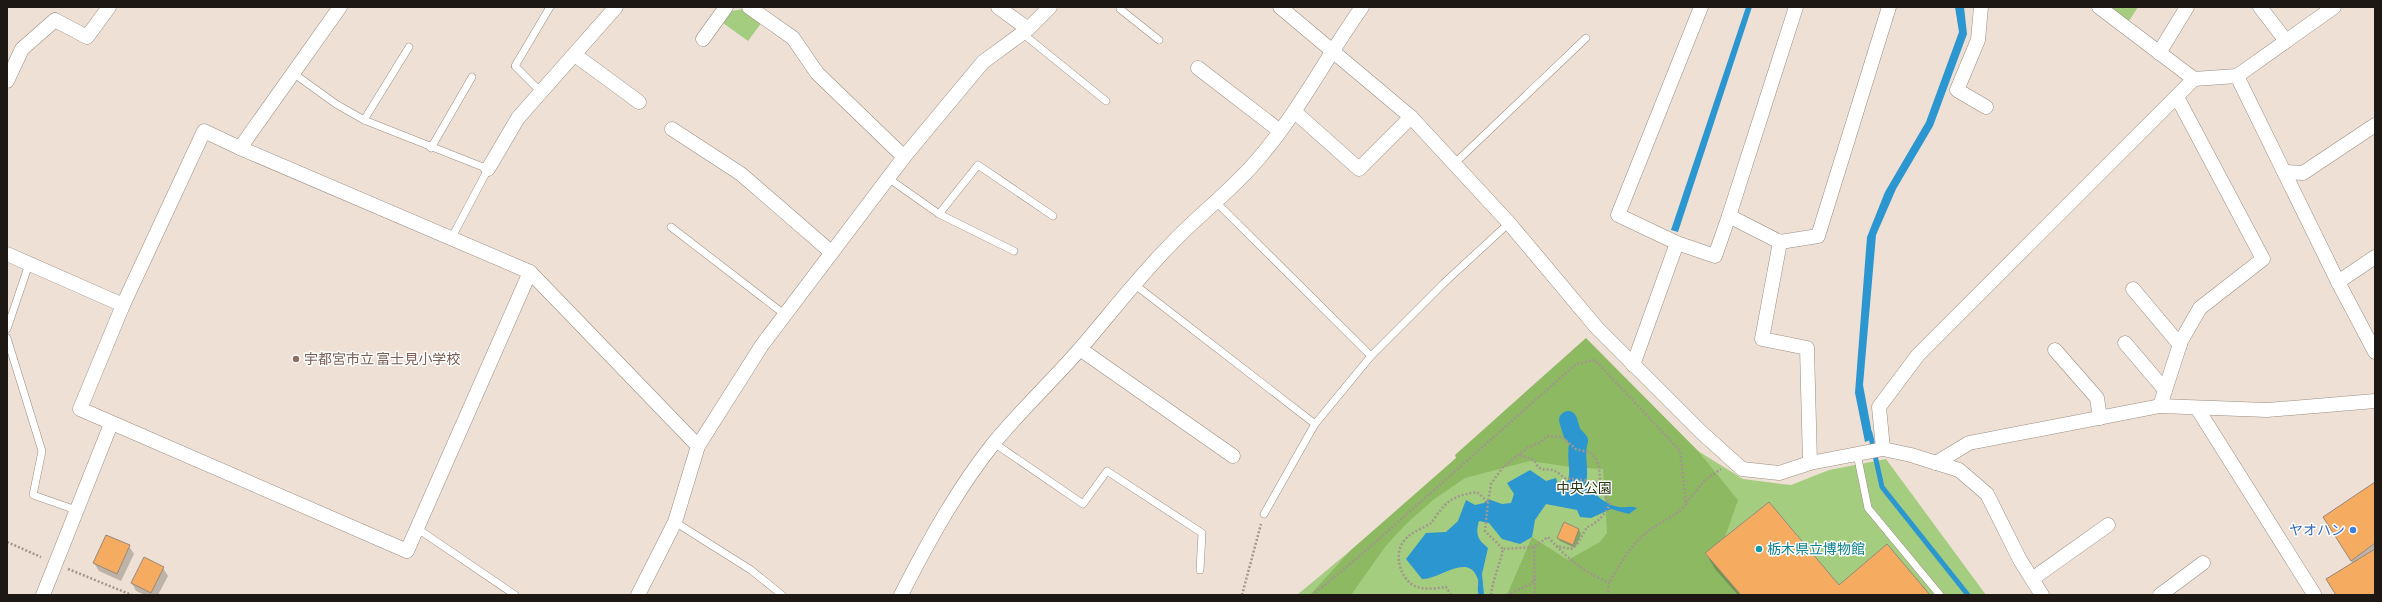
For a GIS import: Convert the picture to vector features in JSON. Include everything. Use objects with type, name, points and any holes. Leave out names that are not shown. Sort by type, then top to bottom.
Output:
[{"type":"street","points":[[7,81],[22,49],[55,20],[87,37],[109,7]]},
{"type":"street","points":[[240,148],[340,7]]},
{"type":"street","points":[[488,169],[518,118],[616,7]]},
{"type":"street","points":[[703,39],[726,7]]},
{"type":"street","points":[[750,7],[793,38],[817,72],[904,157]]},
{"type":"street","points":[[998,7],[1025,31]]},
{"type":"street","points":[[638,595],[675,522],[698,446],[762,345],[904,157],[983,62],[1025,31],[1050,7]]},
{"type":"street","points":[[1280,7],[1411,117],[1509,223],[1597,328],[1633,365],[1742,469],[1779,473],[1810,463],[1883,449],[1959,470],[1986,494],[2042,595]]},
{"type":"street","points":[[901,595],[928,542],[962,486],[994,443],[1080,349],[1134,284],[1176,239],[1217,202],[1254,164],[1295,112],[1331,51],[1362,7]]},
{"type":"street","points":[[1701,7],[1618,215],[1677,243],[1715,256],[1796,7]]},
{"type":"street","points":[[1729,216],[1780,242],[1818,236],[1890,7]]},
{"type":"street","points":[[1981,7],[1978,40],[1957,90],[1986,106]]},
{"type":"street","points":[[2099,7],[2194,79]]},
{"type":"street","points":[[2159,53],[2188,7]]},
{"type":"street","points":[[2260,7],[2286,41]]},
{"type":"street","points":[[1883,449],[1879,407],[1918,355],[2176,96],[2194,79],[2237,76],[2334,7]]},
{"type":"street","points":[[575,55],[639,102]]},
{"type":"street","points":[[1198,68],[1280,131]]},
{"type":"street","points":[[2237,76],[2338,282],[2375,352]]},
{"type":"street","points":[[2160,406],[2180,345],[2200,308],[2263,259],[2176,96]]},
{"type":"street","points":[[1295,112],[1359,169],[1411,117]]},
{"type":"street","points":[[2284,172],[2303,173],[2375,125]]},
{"type":"street","points":[[672,129],[741,174],[831,252]]},
{"type":"street","points":[[530,272],[407,551],[111,424],[80,409],[122,305],[204,131],[240,148],[530,272],[698,446]]},
{"type":"street","points":[[1780,242],[1762,339],[1807,348],[1810,463]]},
{"type":"street","points":[[1633,365],[1677,243]]},
{"type":"street","points":[[7,254],[122,305]]},
{"type":"street","points":[[2338,282],[2375,257]]},
{"type":"street","points":[[2133,289],[2180,345]]},
{"type":"street","points":[[2125,343],[2165,390]]},
{"type":"street","points":[[1080,349],[1233,456]]},
{"type":"street","points":[[2055,350],[2097,398],[2100,418]]},
{"type":"street","points":[[1936,463],[1969,443],[2160,406],[2267,410],[2375,401]]},
{"type":"street","points":[[2197,408],[2314,594]]},
{"type":"street","points":[[43,595],[111,424]]},
{"type":"street","points":[[2032,579],[2108,525]]},
{"type":"street","points":[[2160,595],[2203,563]]},
{"type":"lane","points":[[540,92],[514,66],[550,7]]},
{"type":"lane","points":[[1122,7],[1120,9],[1159,40]]},
{"type":"lane","points":[[1025,31],[1106,101]]},
{"type":"lane","points":[[1455,163],[1586,38]]},
{"type":"lane","points":[[364,120],[410,47]]},
{"type":"lane","points":[[293,73],[336,104],[364,120],[431,148],[488,169],[451,239]]},
{"type":"lane","points":[[431,148],[472,77]]},
{"type":"lane","points":[[939,214],[978,165],[1053,216]]},
{"type":"lane","points":[[888,178],[939,214],[1014,251]]},
{"type":"lane","points":[[1217,202],[1371,356]]},
{"type":"lane","points":[[1264,514],[1315,424],[1371,356],[1444,282],[1509,223]]},
{"type":"lane","points":[[671,227],[784,314]]},
{"type":"lane","points":[[7,329],[29,264]]},
{"type":"lane","points":[[1134,284],[1315,424]]},
{"type":"lane","points":[[7,338],[42,451],[33,495],[76,510]]},
{"type":"lane","points":[[994,443],[1083,504],[1107,470],[1202,532],[1200,570]]},
{"type":"lane","points":[[1857,454],[1868,508],[1940,595]]},
{"type":"lane","points":[[675,522],[751,570],[782,595]]},
{"type":"lane","points":[[418,529],[515,595]]},
{"type":"path","points":[[1312,595],[1354,561],[1576,364],[1595,360],[1680,451],[1686,504]]},
{"type":"path","points":[[1556,546],[1571,549],[1578,543],[1587,527],[1595,524],[1606,512],[1610,504],[1601,490],[1600,466],[1596,459],[1590,453],[1576,449],[1562,437],[1547,436],[1541,442],[1527,448],[1503,467],[1495,478],[1488,502],[1485,531],[1503,549],[1534,547],[1548,537],[1556,546],[1585,572],[1609,582]]},
{"type":"path","points":[[1520,455],[1534,460],[1538,467],[1546,471],[1554,470],[1566,479],[1577,478],[1587,482],[1600,483]]},
{"type":"path","points":[[1608,595],[1609,582],[1626,554],[1646,533],[1679,512],[1706,479],[1733,461]]},
{"type":"path","points":[[1451,595],[1446,587],[1427,589],[1413,585],[1401,572],[1399,555],[1403,542],[1416,530],[1432,522],[1441,509],[1454,497],[1477,492],[1488,502]]},
{"type":"path","points":[[1242,595],[1264,514]]},
{"type":"path","points":[[1534,547],[1536,575],[1535,595]]},
{"type":"path","points":[[1492,595],[1493,577],[1500,566],[1503,549]]},
{"type":"path","points":[[1507,595],[1531,584],[1536,575]]},
{"type":"green space","points":[[2105,7],[2138,7],[2127,24]]},
{"type":"green space","points":[[743,9],[762,22],[748,41],[723,23],[732,11]]},
{"type":"green space","points":[[1586,338],[1698,451],[1738,500],[1725,537],[1705,554],[1741,595],[1507,595],[1532,537],[1568,560],[1600,542],[1607,533],[1603,469],[1570,467],[1530,461],[1465,478],[1433,500],[1404,526],[1385,547],[1351,595],[1310,595],[1351,550],[1456,458],[1455,455]]},
{"type":"green space","name":"中央公園","points":[[1588,341],[1698,451],[1743,479],[1791,485],[1829,470],[1886,459],[1986,595],[1297,595],[1386,521]]},
{"type":"water","points":[[1746,7],[1752,7],[1678,232],[1671,230]]},
{"type":"water","points":[[1955,7],[1964,7],[1967,34],[1933,126],[1896,189],[1876,235],[1863,385],[1873,439],[1865,442],[1855,393],[1867,237],[1885,192],[1926,122],[1959,32]]},
{"type":"water","points":[[1530,470],[1546,481],[1556,478],[1559,487],[1573,491],[1587,486],[1606,502],[1614,506],[1637,508],[1629,514],[1611,509],[1591,518],[1580,517],[1577,510],[1546,504],[1535,520],[1532,537],[1520,544],[1502,539],[1489,523],[1479,521],[1477,530],[1478,537],[1488,548],[1482,574],[1484,595],[1479,595],[1477,577],[1472,570],[1467,567],[1452,569],[1436,576],[1422,579],[1406,559],[1426,533],[1446,532],[1458,521],[1466,500],[1475,505],[1484,503],[1488,499],[1502,504],[1511,503],[1514,494],[1507,483]]},
{"type":"building","name":"ヤオハン","points":[[2375,482],[2375,543],[2351,561],[2323,517]]},
{"type":"building","name":"栃木県立博物館","points":[[1769,502],[1839,585],[1887,544],[1930,595],[1741,595],[1705,553]]},
{"type":"building","points":[[1564,522],[1579,529],[1573,545],[1557,538]]},
{"type":"building","points":[[106,535],[130,545],[117,574],[93,563]]},
{"type":"building","points":[[2375,549],[2375,595],[2336,595],[2326,579]]},
{"type":"building","points":[[144,557],[164,567],[151,593],[131,583]]},
{"type":"waterway","points":[[1568,420],[1572,433],[1579,441],[1577,447],[1578,478],[1573,490]]},
{"type":"waterway","points":[[1870,433],[1882,487],[1968,595]]},
{"type":"place","name":"宇都宮市立 富士見小学校","points":[[296,359]]},
{"type":"place","name":"ヤオハン","points":[[2353,530]]},
{"type":"place","name":"栃木県立博物館","points":[[1759,549]]}]
